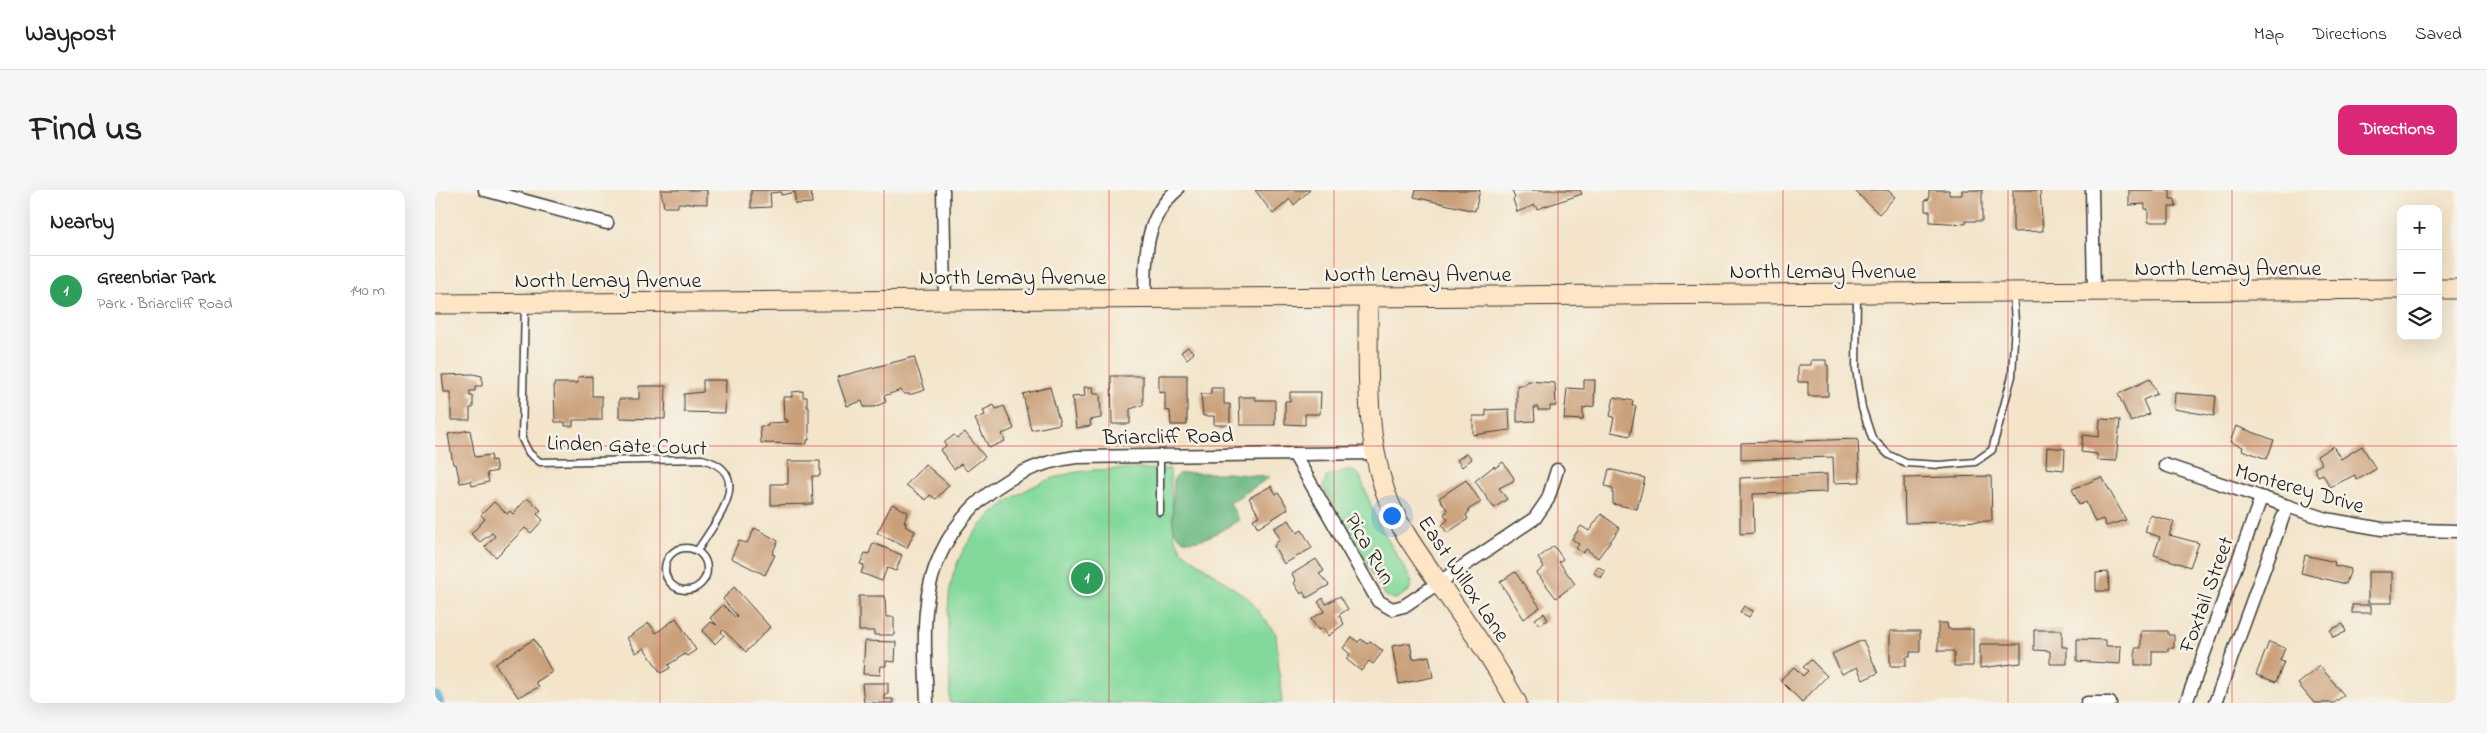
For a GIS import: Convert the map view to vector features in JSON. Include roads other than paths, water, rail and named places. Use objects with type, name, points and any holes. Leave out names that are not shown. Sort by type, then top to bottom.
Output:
[{"type":"main road","points":[[2442,289],[2457,288]]},
{"type":"main road","name":"North Lemay Avenue","points":[[435,304],[2397,289]]},
{"type":"main road","name":"East Willox Lane","points":[[1368,297],[1370,416],[1374,453],[1384,488],[1399,523],[1493,663],[1517,703]]},
{"type":"street","points":[[485,190],[607,223]]},
{"type":"street","points":[[943,190],[945,300]]},
{"type":"street","points":[[1145,298],[1147,239],[1155,217],[1168,197],[1177,190]]},
{"type":"street","points":[[2092,190],[2094,291]]},
{"type":"street","name":"Briarcliff Road","points":[[927,703],[926,612],[932,575],[951,534],[975,504],[1005,481],[1046,462],[1076,457],[1374,453]]},
{"type":"street","name":"Pica Run","points":[[1294,454],[1382,605],[1392,609],[1404,606],[1439,583]]},
{"type":"street","name":"Monterey Drive","points":[[2165,465],[2326,519],[2362,527],[2457,532]]},
{"type":"street","points":[[1439,583],[1535,518],[1548,499],[1557,470]]},
{"type":"street","name":"Foxtail Street","points":[[2186,703],[2261,498]]},
{"type":"street","name":"Foxtail Street","points":[[2215,703],[2287,506]]},
{"type":"street","points":[[2087,703],[2110,703]]},
{"type":"lane","points":[[1857,293],[1856,369],[1862,408],[1873,438],[1889,455],[1906,463],[1940,465],[1975,462],[1992,450],[2012,376],[2015,322],[2013,292]]},
{"type":"lane","name":"Linden Gate Court","points":[[525,303],[522,439],[529,453],[540,462],[702,459],[713,462],[721,467],[729,477],[729,493],[726,505],[697,551]]},
{"type":"lane","points":[[1160,455],[1160,512]]},
{"type":"lane","points":[[685,548],[697,551],[702,556],[707,568],[703,581],[693,589],[679,590],[665,576],[664,570],[668,557],[673,552],[685,548]]},
{"type":"waterway","points":[[435,699],[436,703]]},
{"type":"place","name":"Greenbriar Park","points":[[1087,578]]}]
